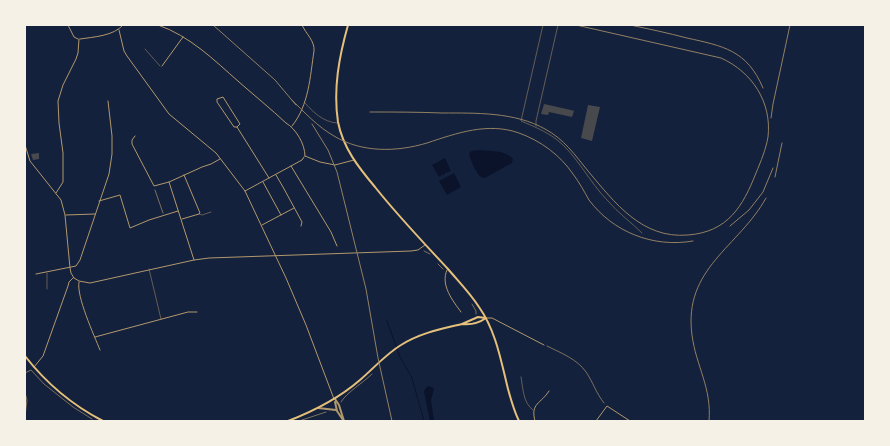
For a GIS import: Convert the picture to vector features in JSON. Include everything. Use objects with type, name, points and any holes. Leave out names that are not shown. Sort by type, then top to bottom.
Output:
[{"type":"main road","points":[[348,25],[338,66],[336,84],[338,122],[342,138],[354,160],[385,200],[447,271],[466,289],[486,318],[497,344],[513,407],[519,421]]},
{"type":"main road","points":[[288,421],[335,399],[360,380],[393,350],[418,335],[462,324],[478,317],[486,318]]},
{"type":"main road","points":[[462,324],[480,322],[486,318]]},
{"type":"main road","points":[[25,356],[48,382],[67,398],[103,421]]},
{"type":"street","points":[[25,41],[25,26],[29,25]]},
{"type":"street","points":[[68,25],[74,37],[79,39],[119,30],[123,25]]},
{"type":"street","points":[[158,25],[183,36],[219,64],[286,123],[292,126],[303,144],[305,156],[302,160],[245,191]]},
{"type":"street","points":[[292,126],[299,118],[304,103],[314,46],[302,25]]},
{"type":"street","points":[[119,30],[124,51],[164,108],[213,150],[245,191],[276,255],[335,399],[337,411],[344,421]]},
{"type":"street","points":[[162,66],[183,36]]},
{"type":"street","points":[[56,192],[63,182],[58,101],[63,84],[78,53],[79,39]]},
{"type":"street","points":[[238,127],[234,127],[218,102],[218,99],[223,96],[240,124],[238,127],[269,178]]},
{"type":"street","points":[[36,274],[70,268],[76,266],[80,260],[109,174],[112,154],[112,125],[108,101]]},
{"type":"street","points":[[135,136],[132,144],[154,186],[169,182],[221,159]]},
{"type":"street","points":[[25,145],[30,161],[61,200],[65,215],[71,273],[74,278],[84,283],[194,260],[231,256],[411,251],[426,245]]},
{"type":"street","points":[[305,156],[335,165],[354,160]]},
{"type":"street","points":[[291,166],[331,232],[337,246]]},
{"type":"street","points":[[275,174],[302,222],[301,226]]},
{"type":"street","points":[[181,219],[200,214],[184,175]]},
{"type":"street","points":[[263,181],[281,215]]},
{"type":"street","points":[[169,182],[194,260]]},
{"type":"street","points":[[100,201],[120,195],[130,228],[178,211]]},
{"type":"street","points":[[261,225],[294,208]]},
{"type":"street","points":[[65,215],[95,214]]},
{"type":"street","points":[[447,271],[445,280],[448,293],[461,312]]},
{"type":"street","points":[[34,367],[43,356],[69,282],[74,278]]},
{"type":"street","points":[[79,281],[78,288],[100,350]]},
{"type":"street","points":[[95,337],[188,312],[197,312]]},
{"type":"street","points":[[486,318],[492,318],[544,344]]},
{"type":"street","points":[[535,421],[535,405],[549,390]]},
{"type":"street","points":[[335,399],[344,421]]},
{"type":"street","points":[[596,421],[607,406],[630,421]]},
{"type":"street","points":[[318,408],[337,411]]},
{"type":"lane","points":[[543,25],[521,121],[556,139],[573,156],[607,201],[642,232]]},
{"type":"lane","points":[[537,128],[536,121],[558,25]]},
{"type":"lane","points":[[145,49],[159,66],[162,66]]},
{"type":"lane","points":[[304,103],[317,115],[332,122],[338,122]]},
{"type":"lane","points":[[200,214],[211,212]]},
{"type":"lane","points":[[148,269],[161,319]]},
{"type":"lane","points":[[47,273],[47,289]]},
{"type":"lane","points":[[521,377],[526,402],[534,410]]},
{"type":"path","points":[[154,186],[164,216]]},
{"type":"path","points":[[421,248],[431,256]]},
{"type":"path","points":[[435,260],[447,271]]},
{"type":"path","points":[[471,301],[476,313]]},
{"type":"path","points":[[544,344],[578,362],[586,370],[597,394],[607,406]]},
{"type":"path","points":[[25,373],[31,370]]},
{"type":"path","points":[[25,393],[27,400],[25,416]]},
{"type":"path","points":[[299,421],[327,412]]},
{"type":"water","points":[[478,150],[506,154],[513,159],[512,163],[482,178],[479,176],[469,154],[471,151]]},
{"type":"water","points":[[445,158],[451,171],[445,172],[445,174],[439,177],[432,165]]},
{"type":"water","points":[[454,173],[461,187],[447,195],[439,181]]},
{"type":"water","points":[[428,386],[434,389],[431,400],[434,421],[430,421],[424,392]]},
{"type":"building","points":[[544,104],[574,111],[572,117],[549,112],[548,115],[541,114]]},
{"type":"building","points":[[588,105],[600,107],[592,141],[581,138]]},
{"type":"building","points":[[39,153],[39,159],[33,160],[31,154]]},
{"type":"waterway","points":[[387,321],[400,357],[412,378],[424,421]]},
{"type":"railway","points":[[213,25],[275,80],[296,105]]},
{"type":"railway","points":[[370,112],[482,114],[521,119],[545,129],[558,138],[569,148],[619,206],[643,225],[672,235],[688,235],[702,233],[724,223],[746,196],[768,137],[767,112],[763,100],[751,80],[742,71],[721,58],[576,25]]},
{"type":"railway","points":[[630,25],[723,47],[749,65],[757,75],[763,88]]},
{"type":"railway","points":[[771,118],[790,25]]},
{"type":"railway","points":[[291,99],[311,119],[328,132],[345,142],[368,148],[392,149],[416,146],[473,130],[496,129],[519,133],[542,144],[556,155],[568,167],[589,200],[610,221],[622,229],[649,240],[678,243],[693,241]]},
{"type":"railway","points":[[312,124],[328,150],[337,172],[366,289],[378,358],[392,421]]},
{"type":"railway","points":[[775,177],[782,143]]},
{"type":"railway","points":[[730,226],[749,210],[763,192],[773,168]]},
{"type":"railway","points":[[709,421],[706,387],[692,335],[691,312],[696,292],[704,275],[755,215],[766,198]]}]
